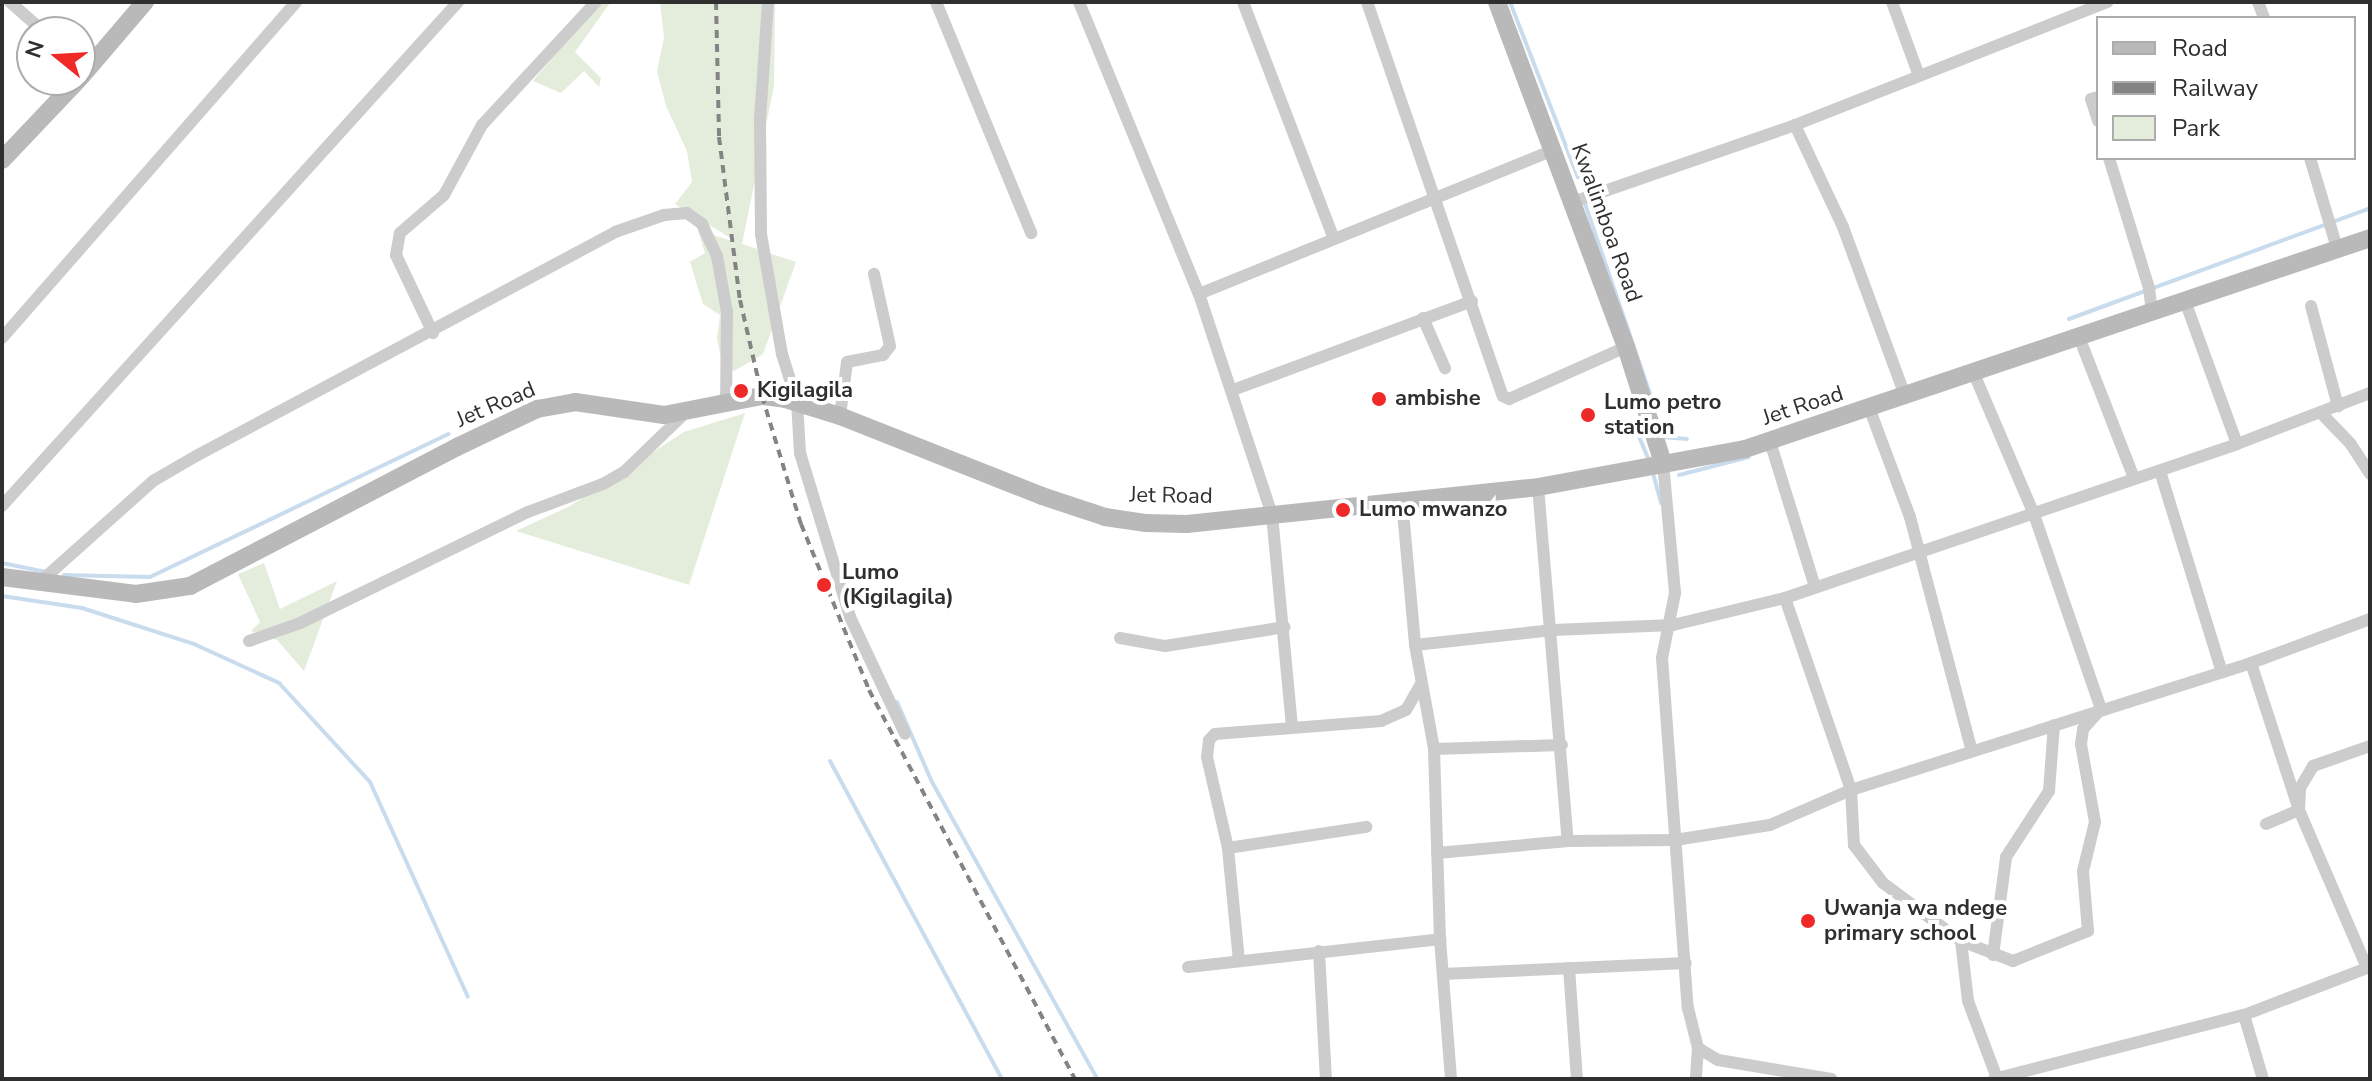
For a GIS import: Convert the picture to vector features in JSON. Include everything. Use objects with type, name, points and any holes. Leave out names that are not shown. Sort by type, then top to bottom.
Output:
[{"type":"main road","points":[[96,56],[145,2]]},
{"type":"main road","name":"Kwalimboa Road","points":[[1497,2],[1626,347],[1663,463]]},
{"type":"main road","points":[[4,154],[59,96]]},
{"type":"main road","name":"Jet Road","points":[[2,577],[136,594],[190,586],[537,409],[595,402],[683,415],[762,396],[797,402],[1105,517],[1187,524],[1538,487],[1766,443],[2370,238]]},
{"type":"street","points":[[10,2],[26,16]]},
{"type":"street","points":[[2,338],[296,2]]},
{"type":"street","points":[[2,506],[458,2]]},
{"type":"street","points":[[433,333],[403,275],[395,244],[400,233],[444,195],[482,125],[596,2]]},
{"type":"street","points":[[768,2],[760,118],[761,234],[782,354],[797,402],[795,420],[808,495],[850,617],[905,734]]},
{"type":"street","points":[[936,2],[1031,233]]},
{"type":"street","points":[[1079,2],[1199,294],[1272,515],[1285,627],[1292,727]]},
{"type":"street","points":[[1243,2],[1334,239]]},
{"type":"street","points":[[1367,2],[1507,399],[1626,347]]},
{"type":"street","points":[[1892,2],[1918,73]]},
{"type":"street","points":[[1573,202],[1795,125],[1918,73],[2108,2]]},
{"type":"street","points":[[2096,98],[2091,99],[2096,115]]},
{"type":"street","points":[[1795,125],[1843,227],[1906,398]]},
{"type":"street","points":[[1199,294],[1553,150]]},
{"type":"street","points":[[2110,160],[2149,288],[2152,313]]},
{"type":"street","points":[[2311,160],[2337,248]]},
{"type":"street","points":[[39,583],[153,481],[433,333],[615,232],[664,215],[687,213],[710,236],[717,256],[727,312],[726,405]]},
{"type":"street","points":[[840,416],[847,362],[883,355],[890,346],[874,274]]},
{"type":"street","points":[[1233,390],[1472,301]]},
{"type":"street","points":[[2185,301],[2237,444]]},
{"type":"street","points":[[2311,306],[2338,406]]},
{"type":"street","points":[[1423,318],[1445,368]]},
{"type":"street","points":[[2079,337],[2134,478]]},
{"type":"street","points":[[1974,374],[2033,512],[2101,709]]},
{"type":"street","points":[[1415,645],[1553,630],[1673,625],[1785,598],[2160,471],[2370,393]]},
{"type":"street","points":[[1870,410],[1919,551],[1972,751]]},
{"type":"street","points":[[2321,413],[2350,443],[2370,474]]},
{"type":"street","points":[[249,641],[380,586],[528,512],[603,484],[624,472],[683,415]]},
{"type":"street","points":[[1766,443],[1772,448],[1815,587]]},
{"type":"street","points":[[1663,463],[1675,593],[1673,625],[1662,658],[1686,963],[1698,1048],[1696,1079]]},
{"type":"street","points":[[2160,471],[2222,672]]},
{"type":"street","points":[[1538,487],[1553,630],[1568,841]]},
{"type":"street","points":[[1402,501],[1415,645],[1434,749],[1440,939],[1451,1079]]},
{"type":"street","points":[[1785,598],[1851,790],[1854,845],[1883,883],[1961,941],[1993,955],[2028,958],[2088,931],[2083,871],[2095,822],[2081,744],[2083,729],[2101,709]]},
{"type":"street","points":[[1437,853],[1568,841],[1675,840],[1770,825],[1851,790],[2251,663],[2370,619]]},
{"type":"street","points":[[1120,638],[1165,646],[1285,627]]},
{"type":"street","points":[[1961,941],[1968,1001],[1996,1079],[2244,1015],[2368,967],[2299,810],[2251,663]]},
{"type":"street","points":[[1239,961],[1228,848],[1207,757],[1209,740],[1215,734],[1392,717],[1417,697],[1422,681]]},
{"type":"street","points":[[1993,955],[2006,857],[2049,791],[2054,725]]},
{"type":"street","points":[[1434,749],[1562,745]]},
{"type":"street","points":[[2299,810],[2300,788],[2313,766],[2370,746]]},
{"type":"street","points":[[2266,824],[2299,810]]},
{"type":"street","points":[[1228,848],[1366,827]]},
{"type":"street","points":[[1188,967],[1440,939]]},
{"type":"street","points":[[1319,951],[1326,1079]]},
{"type":"street","points":[[1443,974],[1686,963]]},
{"type":"street","points":[[1569,968],[1577,1079]]},
{"type":"street","points":[[2244,1015],[2263,1079]]},
{"type":"street","points":[[1698,1048],[1718,1060],[1831,1079]]},
{"type":"green space","points":[[599,2],[622,2],[610,3],[575,52],[601,78],[599,87],[584,71],[561,93],[533,81]]},
{"type":"green space","points":[[660,2],[775,2],[774,86],[742,244],[796,262],[763,354],[734,371],[723,367],[717,339],[720,315],[703,304],[690,262],[705,253],[698,231],[737,242],[675,204],[692,182],[687,151],[666,106],[657,71],[664,38]]},
{"type":"green space","points":[[745,413],[689,585],[516,531],[570,506],[684,432]]},
{"type":"green space","points":[[264,563],[280,609],[337,581],[304,671],[277,640],[251,631],[260,622],[238,574]]},
{"type":"waterway","points":[[1510,2],[1578,177]]},
{"type":"waterway","points":[[1585,204],[1655,409]]},
{"type":"waterway","points":[[2069,319],[2370,208]]},
{"type":"waterway","points":[[1634,425],[1649,461]]},
{"type":"waterway","points":[[64,575],[150,577],[449,434]]},
{"type":"waterway","points":[[1663,437],[1687,439]]},
{"type":"waterway","points":[[1679,475],[1749,457]]},
{"type":"waterway","points":[[1653,473],[1661,503]]},
{"type":"waterway","points":[[2,563],[46,572]]},
{"type":"waterway","points":[[2,596],[82,608],[194,644],[279,683],[370,782],[468,997]]},
{"type":"waterway","points":[[897,702],[932,782],[1097,1079]]},
{"type":"waterway","points":[[830,761],[1002,1079]]},
{"type":"railway","points":[[716,2],[719,137],[740,300],[762,396],[801,524],[869,690],[1075,1079]]},
{"type":"place","name":"Kigilagila","points":[[741,391]]},
{"type":"place","name":"ambishe","points":[[1379,399]]},
{"type":"place","name":"Lumo petro station","points":[[1588,415]]},
{"type":"place","name":"Lumo mwanzo","points":[[1343,510]]},
{"type":"place","name":"Lumo (Kigilagila)","points":[[824,585]]},
{"type":"place","name":"Uwanja wa ndege primary school","points":[[1808,921]]}]
